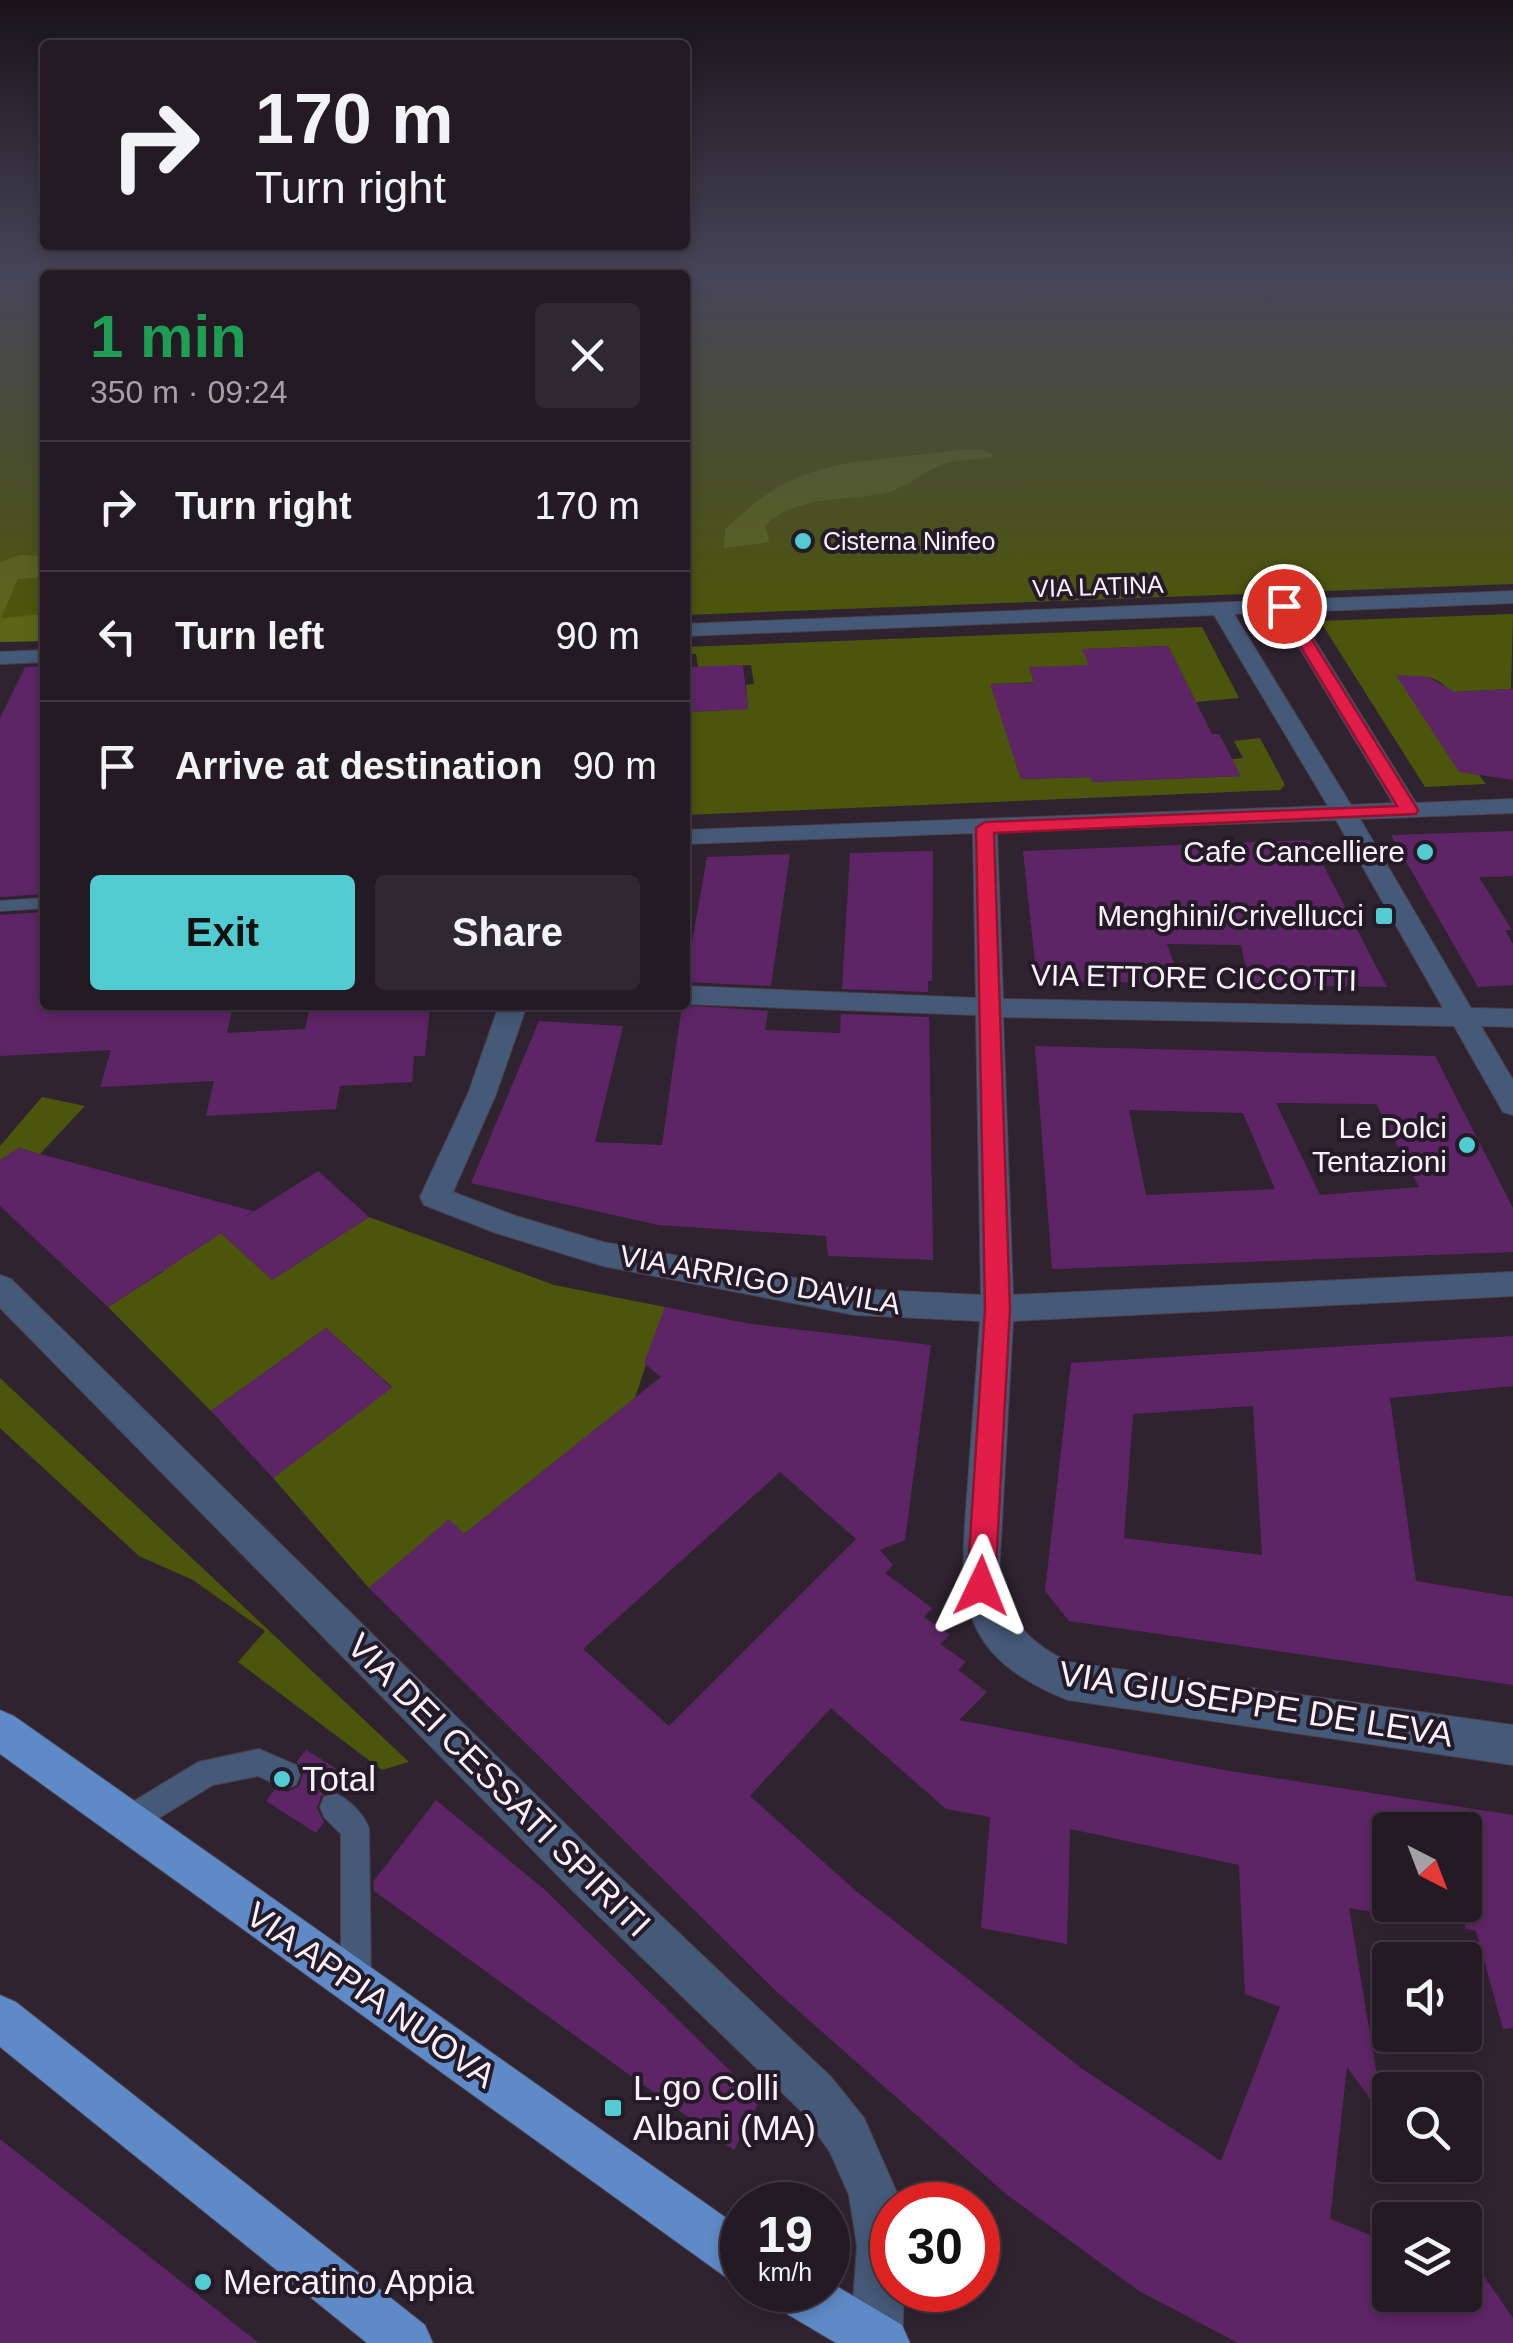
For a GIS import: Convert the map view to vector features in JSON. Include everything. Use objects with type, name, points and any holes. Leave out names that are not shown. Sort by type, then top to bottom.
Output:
[{"type":"main road","name":"VIA APPIA NUOVA","points":[[0,1730],[720,2242]]},
{"type":"main road","points":[[2,2026],[407,2343]]},
{"type":"main road","points":[[831,2312],[879,2342]]},
{"type":"street","name":"VIA LATINA","points":[[690,630],[1513,598]]},
{"type":"street","points":[[1284,606],[1409,810]]},
{"type":"street","points":[[1220,608],[1345,814],[1513,1105]]},
{"type":"street","points":[[3,661],[40,657]]},
{"type":"street","points":[[690,837],[1513,806]]},
{"type":"street","points":[[985,828],[997,1309]]},
{"type":"street","name":"VIA ETTORE CICCOTTI","points":[[690,995],[1513,1018]]},
{"type":"street","name":"VIA ARRIGO DAVILA","points":[[512,1010],[482,1094],[435,1197],[586,1249],[712,1277],[855,1302],[997,1309],[1513,1284]]},
{"type":"street","name":"VIA DEI CESSATI SPIRITI","points":[[0,1288],[588,1876],[815,2093],[847,2135],[874,2193],[882,2246],[879,2342]]},
{"type":"street","name":"VIA GIUSEPPE DE LEVA","points":[[997,1309],[980,1574],[985,1610],[1008,1642],[1040,1668],[1068,1680],[1513,1745]]},
{"type":"lane","points":[[0,906],[40,903]]},
{"type":"lane","points":[[125,1822],[208,1772],[259,1762],[286,1776]]},
{"type":"lane","points":[[334,1808],[355,1828],[356,1984]]},
{"type":"green space","points":[[0,388],[40,388],[40,641],[0,642]]},
{"type":"green space","points":[[690,388],[1513,388],[1513,584],[690,615]]},
{"type":"green space","points":[[983,450],[995,456],[941,465],[885,493],[792,508],[766,525],[769,542],[724,548],[725,529],[766,495],[794,479],[853,463]]},
{"type":"green space","points":[[20,555],[40,556],[40,577],[18,579],[1,618],[40,614],[40,641],[0,642],[0,562]]},
{"type":"green space","points":[[1513,614],[1511,689],[1451,692],[1427,677],[1410,679],[1405,688],[1459,771],[1479,775],[1486,784],[1425,787],[1320,621]]},
{"type":"green space","points":[[1202,627],[1239,698],[1196,702],[1168,646],[1083,649],[1109,712],[1068,681],[991,684],[1021,779],[1090,777],[1093,782],[1240,776],[1232,759],[1243,758],[1234,741],[1260,738],[1285,785],[1280,790],[690,815],[690,712],[748,709],[746,685],[754,684],[751,665],[698,667],[690,647]]},
{"type":"green space","points":[[42,1097],[85,1106],[40,1154],[19,1148],[0,1160],[0,1146]]},
{"type":"green space","points":[[369,1217],[554,1285],[665,1307],[635,1398],[464,1534],[449,1520],[369,1588],[273,1478],[392,1387],[326,1328],[211,1411],[108,1307],[164,1271],[168,1236],[189,1254],[221,1233],[272,1280]]},
{"type":"green space","points":[[0,1378],[409,1762],[382,1770],[238,1662],[265,1631],[193,1580],[139,1556],[0,1428]]},
{"type":"building","points":[[1168,646],[1212,734],[1219,734],[1241,776],[1092,782],[1090,777],[1021,779],[990,684],[1034,683],[1029,667],[1089,665],[1082,649]]},
{"type":"building","points":[[743,665],[748,709],[690,712],[690,667]]},
{"type":"building","points":[[40,666],[40,894],[0,897],[0,718],[25,667]]},
{"type":"building","points":[[1396,675],[1428,677],[1455,692],[1513,689],[1513,780],[1459,772]]},
{"type":"building","points":[[1513,831],[1513,876],[1479,877],[1512,930],[1505,930],[1513,944],[1513,985],[1478,987],[1391,835]]},
{"type":"building","points":[[1310,840],[1387,987],[1249,984],[1241,945],[1167,944],[1181,983],[1037,981],[1023,851]]},
{"type":"building","points":[[933,851],[932,981],[928,981],[928,992],[842,989],[850,853]]},
{"type":"building","points":[[790,854],[771,986],[690,982],[690,954],[707,857]]},
{"type":"building","points":[[40,912],[40,1010],[232,1010],[227,1033],[305,1029],[309,1011],[430,1010],[425,1056],[414,1056],[412,1082],[340,1086],[336,1109],[206,1116],[214,1081],[100,1087],[111,1050],[0,1056],[0,915]]},
{"type":"building","points":[[690,1006],[768,1011],[765,1030],[840,1033],[841,1014],[929,1017],[933,1260],[828,1256],[826,1236],[658,1225],[471,1183],[539,1021],[623,1026],[595,1142],[662,1145],[681,1010],[690,1010]]},
{"type":"building","points":[[1035,1046],[1435,1056],[1513,1208],[1513,1252],[1052,1269]],"holes":[[[1276,1103],[1376,1104],[1419,1187],[1320,1195]],[[1129,1110],[1243,1113],[1275,1189],[1146,1195]]]},
{"type":"building","points":[[18,1148],[253,1211],[240,1220],[318,1171],[369,1217],[272,1280],[221,1233],[108,1307],[0,1206],[0,1160]]},
{"type":"building","points":[[665,1307],[751,1324],[931,1345],[905,1540],[880,1550],[893,1565],[885,1573],[932,1608],[924,1617],[950,1635],[940,1644],[966,1662],[958,1670],[987,1692],[959,1720],[1224,1770],[1513,1815],[1513,2028],[1503,2029],[1482,1942],[1476,1931],[1465,1929],[1465,1922],[1482,1922],[1482,1812],[1372,1812],[1372,1912],[1349,1908],[1376,2072],[1372,2072],[1372,2101],[1347,2067],[1330,2219],[1372,2236],[1372,2312],[1482,2312],[1482,2273],[1513,2318],[1513,2343],[1238,2343],[1139,2291],[1006,2194],[1000,2182],[992,2182],[777,1992],[369,1588],[449,1519],[464,1534],[661,1377],[644,1363]],"holes":[[[780,1472],[856,1539],[669,1726],[583,1649]],[[831,1708],[946,1809],[990,1817],[981,1928],[1067,1944],[1070,1829],[1239,1865],[1245,1994],[1280,2007],[1221,2161],[1081,2068],[856,1891],[750,1796]]]},
{"type":"building","points":[[326,1328],[392,1388],[273,1478],[211,1411]]},
{"type":"building","points":[[1513,1336],[1513,1386],[1390,1398],[1416,1581],[1513,1597],[1513,1685],[1069,1621],[1045,1591],[1071,1363]],"holes":[[[1253,1406],[1262,1555],[1124,1538],[1133,1414]]]},
{"type":"building","points":[[306,1750],[355,1780],[345,1794],[333,1790],[321,1796],[317,1808],[324,1822],[316,1833],[266,1801],[276,1788],[287,1792],[299,1786],[303,1774],[297,1761]]},
{"type":"building","points":[[436,1800],[545,1890],[760,2100],[734,2150],[374,1891],[373,1882]]},
{"type":"building","points":[[0,2139],[259,2343],[0,2343]]},
{"type":"place","name":"Cisterna Ninfeo","points":[[803,541]]},
{"type":"place","name":"Cafe Cancelliere","points":[[1425,852]]},
{"type":"place","name":"Menghini/Crivellucci","points":[[1384,916]]},
{"type":"place","name":"Le Dolci Tentazioni","points":[[1467,1145]]},
{"type":"place","name":"Total","points":[[282,1779]]},
{"type":"place","name":"L.go Colli Albani (MA)","points":[[613,2108]]},
{"type":"place","name":"Mercatino Appia","points":[[203,2282]]},
{"type":"route","points":[[981,1586],[997,1309],[985,828],[1409,810],[1284,606]]}]
